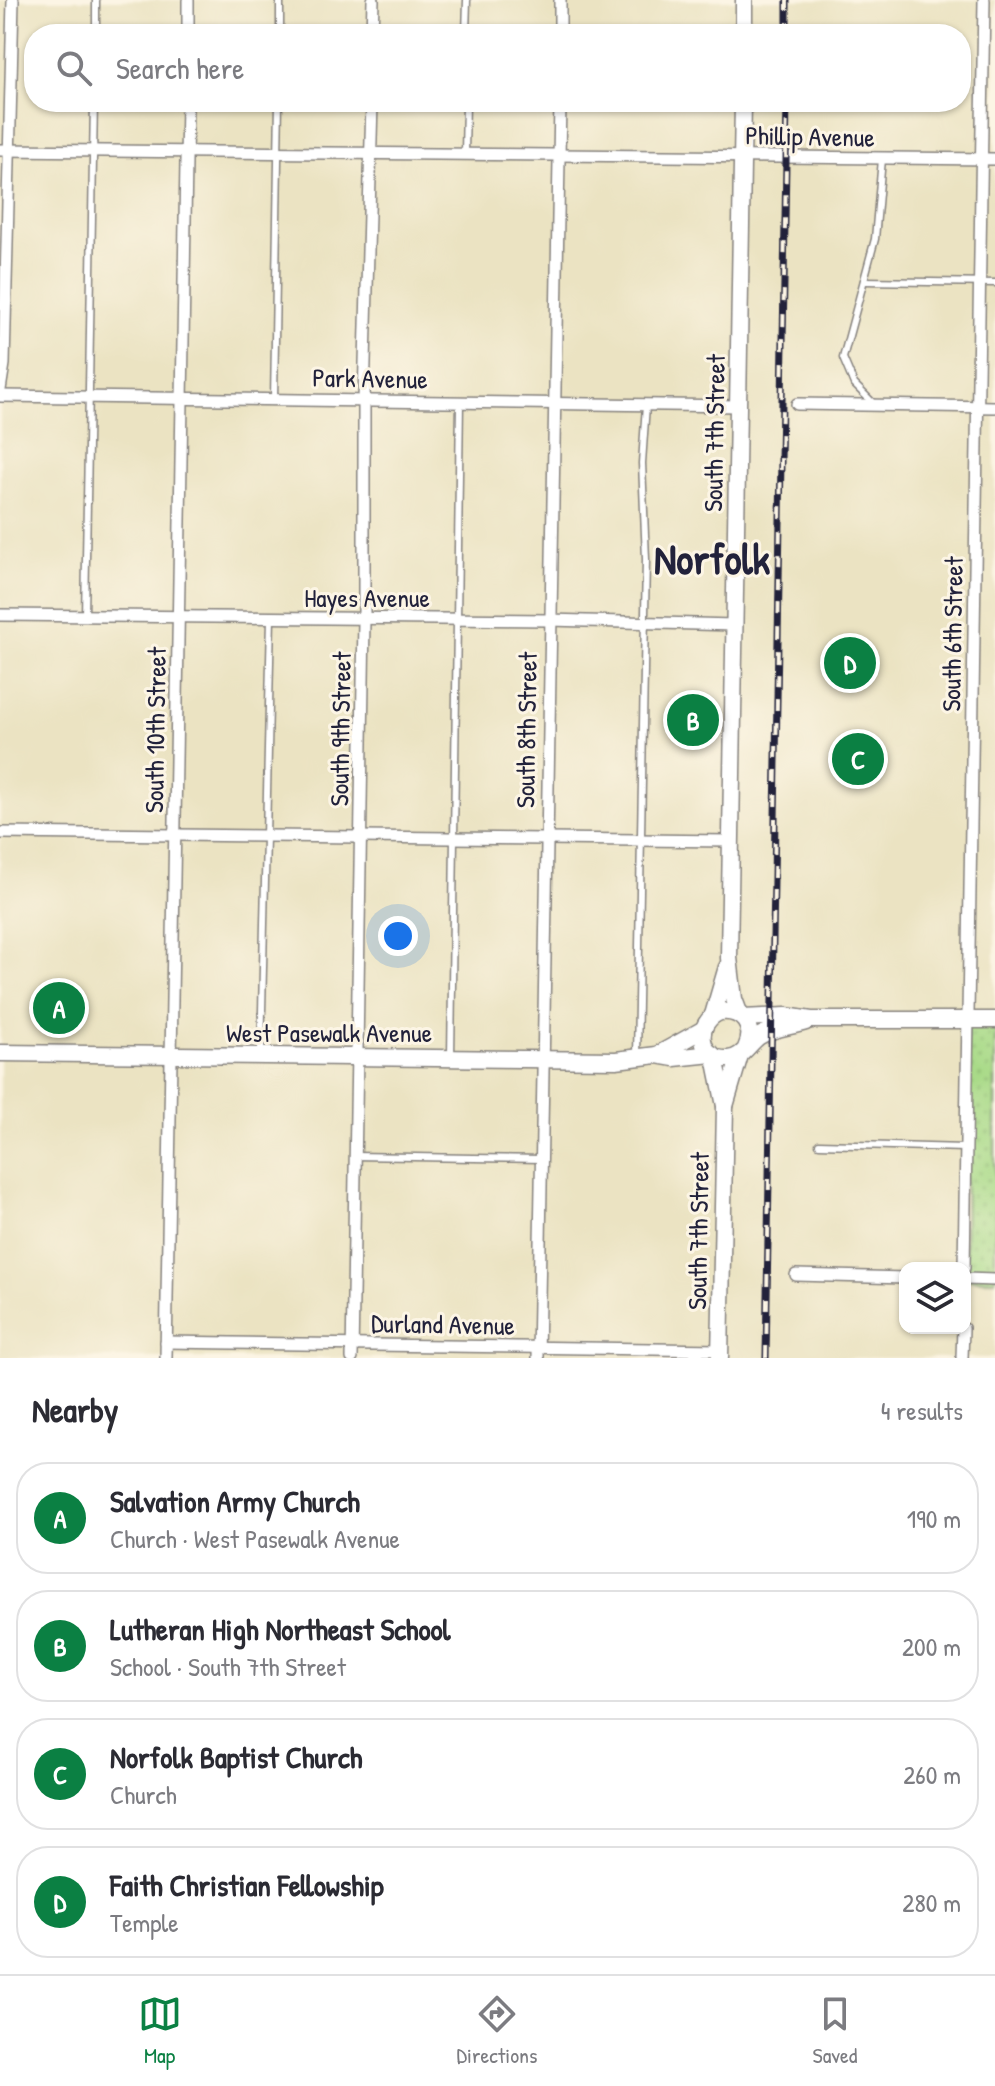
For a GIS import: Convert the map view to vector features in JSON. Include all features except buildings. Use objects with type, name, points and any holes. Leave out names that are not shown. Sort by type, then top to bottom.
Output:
[{"type":"street","points":[[0,390],[4,364],[5,150],[13,0]]},
{"type":"street","points":[[188,0],[188,24]]},
{"type":"street","points":[[372,24],[373,0]]},
{"type":"street","points":[[560,0],[560,24]]},
{"type":"street","points":[[744,0],[744,24]]},
{"type":"street","name":"South 6th Street","points":[[964,1262],[981,159],[989,33],[984,0]]},
{"type":"street","name":"South 10th Street","points":[[166,1358],[187,112]]},
{"type":"street","name":"South 9th Street","points":[[352,1358],[364,620],[364,400],[372,112]]},
{"type":"street","name":"South 8th Street","points":[[538,1352],[560,112]]},
{"type":"street","name":"South 7th Street","points":[[742,1017],[734,999],[729,958],[743,112]]},
{"type":"street","name":"Phillip Avenue","points":[[5,150],[995,159]]},
{"type":"street","name":"Park Avenue","points":[[0,396],[739,406]]},
{"type":"street","points":[[797,404],[995,407]]},
{"type":"street","name":"Hayes Avenue","points":[[0,615],[549,620],[734,625]]},
{"type":"street","points":[[0,833],[730,841]]},
{"type":"street","name":"South 7th Street","points":[[713,1015],[729,958]]},
{"type":"street","points":[[811,1020],[765,1033],[743,1052],[728,1059],[713,1055],[704,1045],[702,1030],[713,1015],[727,1011],[742,1017],[786,1016],[811,1020],[995,1020]]},
{"type":"street","points":[[742,1017],[750,1034],[743,1052]]},
{"type":"street","name":"West Pasewalk Avenue","points":[[657,1055],[702,1030]]},
{"type":"street","name":"South 7th Street","points":[[725,1106],[743,1052]]},
{"type":"street","name":"West Pasewalk Avenue","points":[[0,1053],[616,1060],[657,1055],[674,1058],[713,1055]]},
{"type":"street","name":"South 7th Street","points":[[713,1055],[725,1106],[720,1354]]},
{"type":"street","points":[[796,1275],[899,1278]]},
{"type":"street","points":[[971,1279],[995,1280]]},
{"type":"street","points":[[962,1358],[963,1334]]},
{"type":"street","name":"Durland Avenue","points":[[166,1342],[720,1354]]},
{"type":"lane","points":[[96,0],[96,24]]},
{"type":"lane","points":[[280,0],[280,24]]},
{"type":"lane","points":[[466,24],[467,0]]},
{"type":"lane","points":[[85,616],[94,112]]},
{"type":"lane","points":[[274,399],[279,112]]},
{"type":"lane","points":[[465,154],[466,112]]},
{"type":"lane","points":[[876,406],[854,384],[843,358],[875,239],[882,159]]},
{"type":"lane","points":[[864,281],[995,283]]},
{"type":"lane","points":[[451,1057],[460,402]]},
{"type":"lane","points":[[637,1058],[646,525],[642,463],[646,405]]},
{"type":"lane","points":[[261,1055],[271,618]]},
{"type":"lane","points":[[819,1144],[965,1148]]},
{"type":"lane","points":[[354,1156],[541,1159]]},
{"type":"green space","points":[[967,1020],[995,1020],[995,1280],[971,1279],[971,1262],[965,1262]]},
{"type":"railway","points":[[787,0],[787,24]]},
{"type":"railway","points":[[766,1358],[787,112]]},
{"type":"place","name":"Faith Christian Fellowship","points":[[850,663]]},
{"type":"place","name":"Lutheran High Northeast School","points":[[693,720]]},
{"type":"place","name":"Norfolk Baptist Church","points":[[858,759]]},
{"type":"place","name":"Salvation Army Church","points":[[59,1008]]},
{"type":"district","name":"Norfolk","points":[[712,558]]}]
